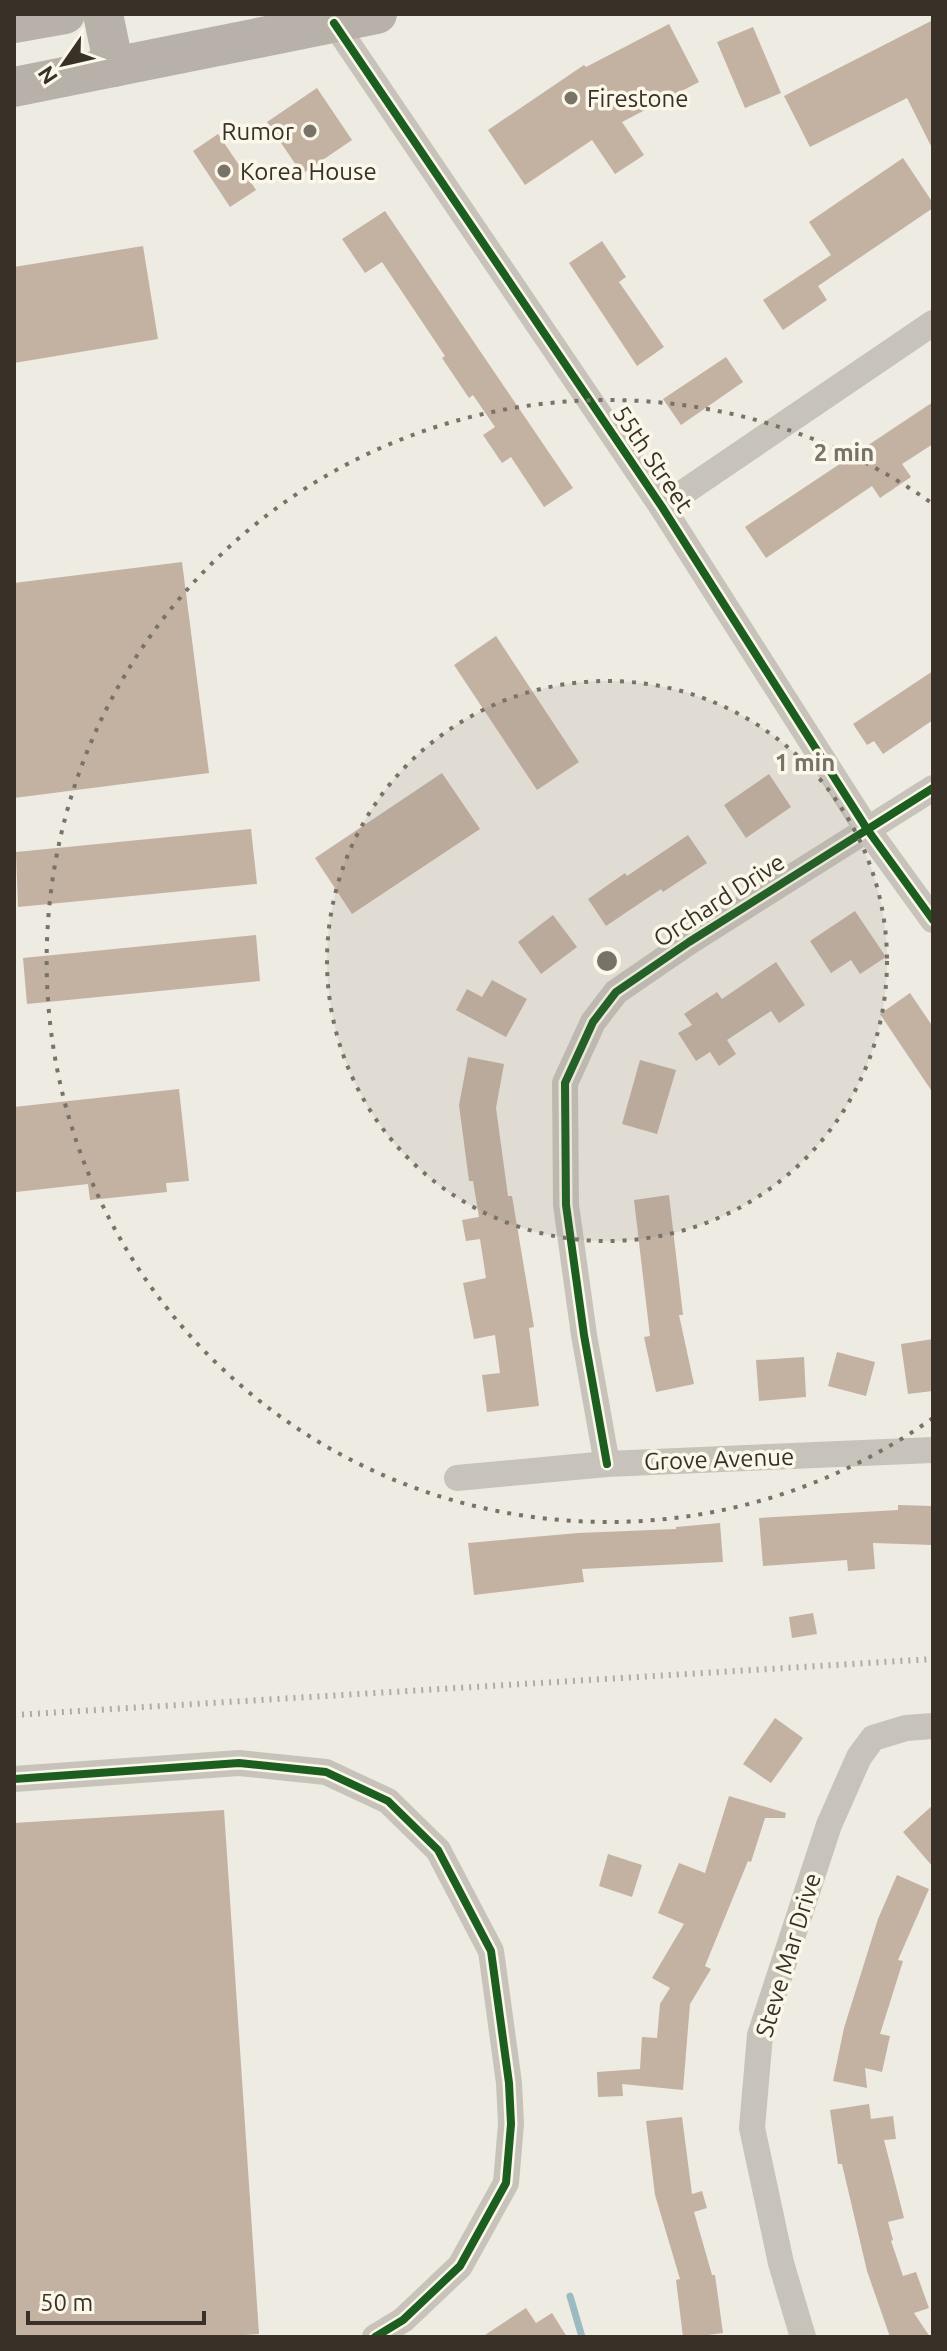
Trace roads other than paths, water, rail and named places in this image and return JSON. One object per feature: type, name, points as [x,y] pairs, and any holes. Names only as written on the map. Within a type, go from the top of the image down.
[{"type":"main road","points":[[14,23],[65,14]]},
{"type":"main road","points":[[103,14],[114,67]]},
{"type":"main road","points":[[14,87],[377,14]]},
{"type":"street","name":"55th Street","points":[[334,23],[662,507],[867,829],[933,920]]},
{"type":"street","points":[[662,507],[933,323]]},
{"type":"street","name":"Orchard Drive","points":[[607,1464],[584,1335],[566,1205],[565,1083],[593,1022],[616,992],[689,942],[933,788]]},
{"type":"street","name":"Grove Avenue","points":[[457,1478],[607,1464],[933,1450]]},
{"type":"street","name":"Steve Mar Drive","points":[[803,2337],[781,2263],[752,2128],[760,2035],[829,1825],[859,1757],[873,1738],[906,1728],[933,1726]]},
{"type":"street","points":[[14,1779],[239,1763],[326,1772],[388,1801],[438,1850],[491,1951],[509,2083],[511,2124],[506,2183],[460,2266],[403,2320],[375,2337]]},
{"type":"waterway","points":[[570,2296],[582,2337]]},
{"type":"railway","points":[[14,1715],[933,1659]]},
{"type":"place","name":"Firestone","points":[[571,98]]},
{"type":"place","name":"Rumor","points":[[310,131]]},
{"type":"place","name":"Korea House","points":[[224,171]]}]
